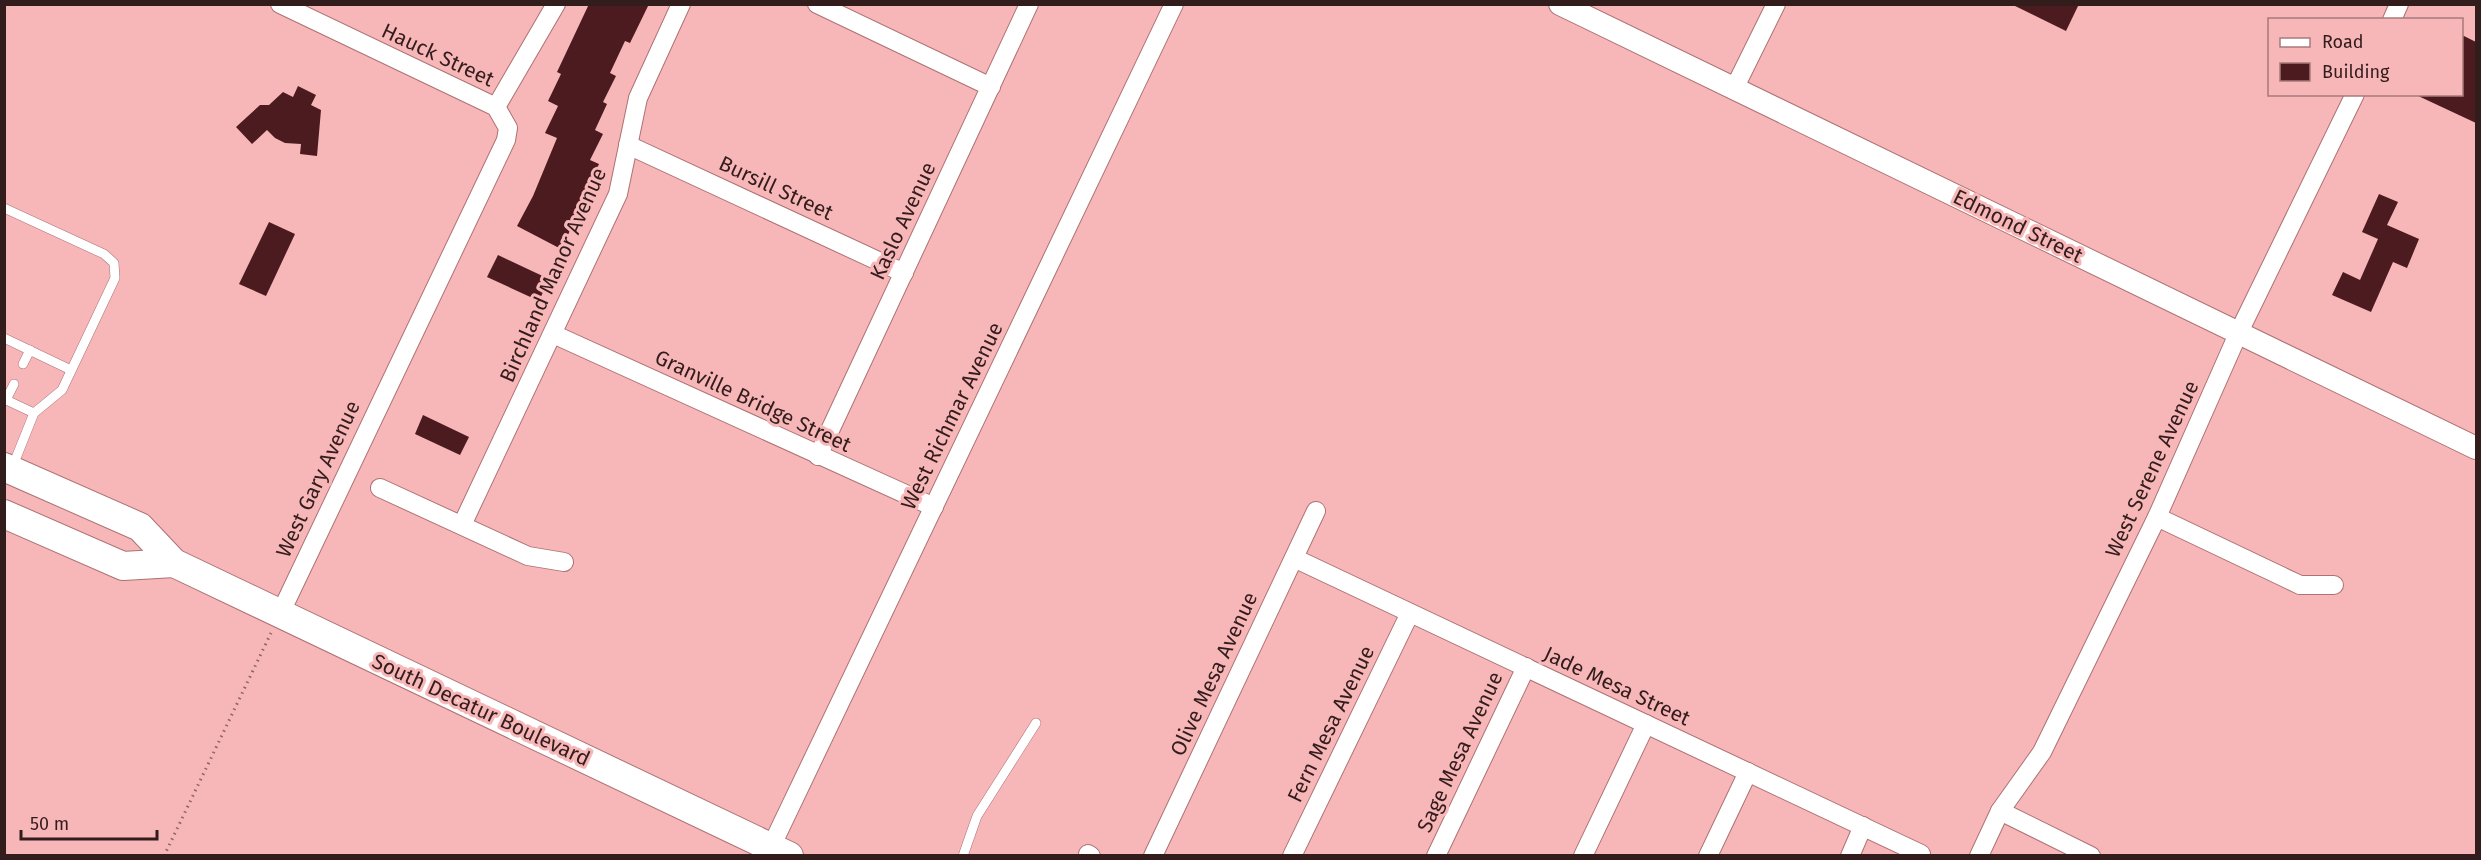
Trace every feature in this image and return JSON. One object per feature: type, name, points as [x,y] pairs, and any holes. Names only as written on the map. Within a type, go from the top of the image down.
[{"type":"main road","name":"South Decatur Boulevard","points":[[8,469],[140,527],[174,563],[780,851]]},
{"type":"main road","points":[[4,514],[123,567],[174,563]]},
{"type":"street","name":"Hauck Street","points":[[280,4],[501,114]]},
{"type":"street","name":"West Gary Avenue","points":[[280,614],[506,140],[508,128],[501,114],[555,4]]},
{"type":"street","name":"Birchland Manor Avenue","points":[[462,525],[618,194],[638,98],[681,4]]},
{"type":"street","points":[[817,4],[991,87]]},
{"type":"street","name":"Kaslo Avenue","points":[[818,456],[1029,4]]},
{"type":"street","name":"West Richmar Avenue","points":[[780,851],[934,507],[1174,4]]},
{"type":"street","name":"Edmond Street","points":[[1560,4],[2476,448]]},
{"type":"street","points":[[1734,89],[1776,4]]},
{"type":"street","points":[[2393,18],[2399,4]]},
{"type":"street","name":"West Serene Avenue","points":[[1979,855],[2000,811],[2042,752],[2157,517],[2238,334],[2354,96]]},
{"type":"street","name":"Bursill Street","points":[[628,145],[904,273]]},
{"type":"street","name":"Granville Bridge Street","points":[[553,334],[934,507]]},
{"type":"street","points":[[380,488],[528,556],[564,562]]},
{"type":"street","name":"Olive Mesa Avenue","points":[[1153,855],[1316,511]]},
{"type":"street","points":[[2157,517],[2300,585],[2334,585]]},
{"type":"street","name":"Jade Mesa Street","points":[[1294,558],[1921,854]]},
{"type":"street","name":"Fern Mesa Avenue","points":[[1292,855],[1410,613]]},
{"type":"street","name":"Sage Mesa Avenue","points":[[1436,855],[1526,667]]},
{"type":"street","points":[[1583,855],[1646,724]]},
{"type":"street","points":[[1708,855],[1748,772]]},
{"type":"street","points":[[2000,811],[2091,855]]},
{"type":"street","points":[[1850,855],[1863,826]]},
{"type":"lane","points":[[4,208],[104,254],[114,263],[115,278],[62,390],[34,413],[8,469]]},
{"type":"lane","points":[[4,338],[72,370]]},
{"type":"lane","points":[[23,364],[30,350]]},
{"type":"lane","points":[[14,384],[5,400],[34,413]]},
{"type":"lane","points":[[963,855],[977,816],[1036,723]]},
{"type":"path","points":[[164,855],[280,614]]},
{"type":"building","points":[[589,4],[649,4],[630,43],[625,41],[610,73],[616,76],[603,102],[607,104],[595,130],[603,134],[590,160],[599,164],[586,193],[588,194],[561,249],[517,226],[533,196],[557,138],[545,133],[558,106],[548,101],[561,74],[557,72]]},
{"type":"building","points":[[2011,4],[2079,4],[2066,31]]},
{"type":"building","points":[[2463,36],[2476,42],[2476,123],[2418,96],[2463,96]]},
{"type":"building","points":[[298,86],[316,95],[311,105],[321,110],[317,156],[300,154],[301,144],[285,143],[275,138],[267,130],[252,144],[236,127],[260,105],[269,105],[283,92],[293,97]]},
{"type":"building","points":[[2379,194],[2398,202],[2387,225],[2419,239],[2407,268],[2393,262],[2371,312],[2332,295],[2343,272],[2360,280],[2378,239],[2362,232]]},
{"type":"building","points":[[269,222],[295,234],[266,296],[239,284]]},
{"type":"building","points":[[498,255],[549,279],[539,301],[487,277]]},
{"type":"building","points":[[423,415],[469,437],[460,455],[415,434]]}]
